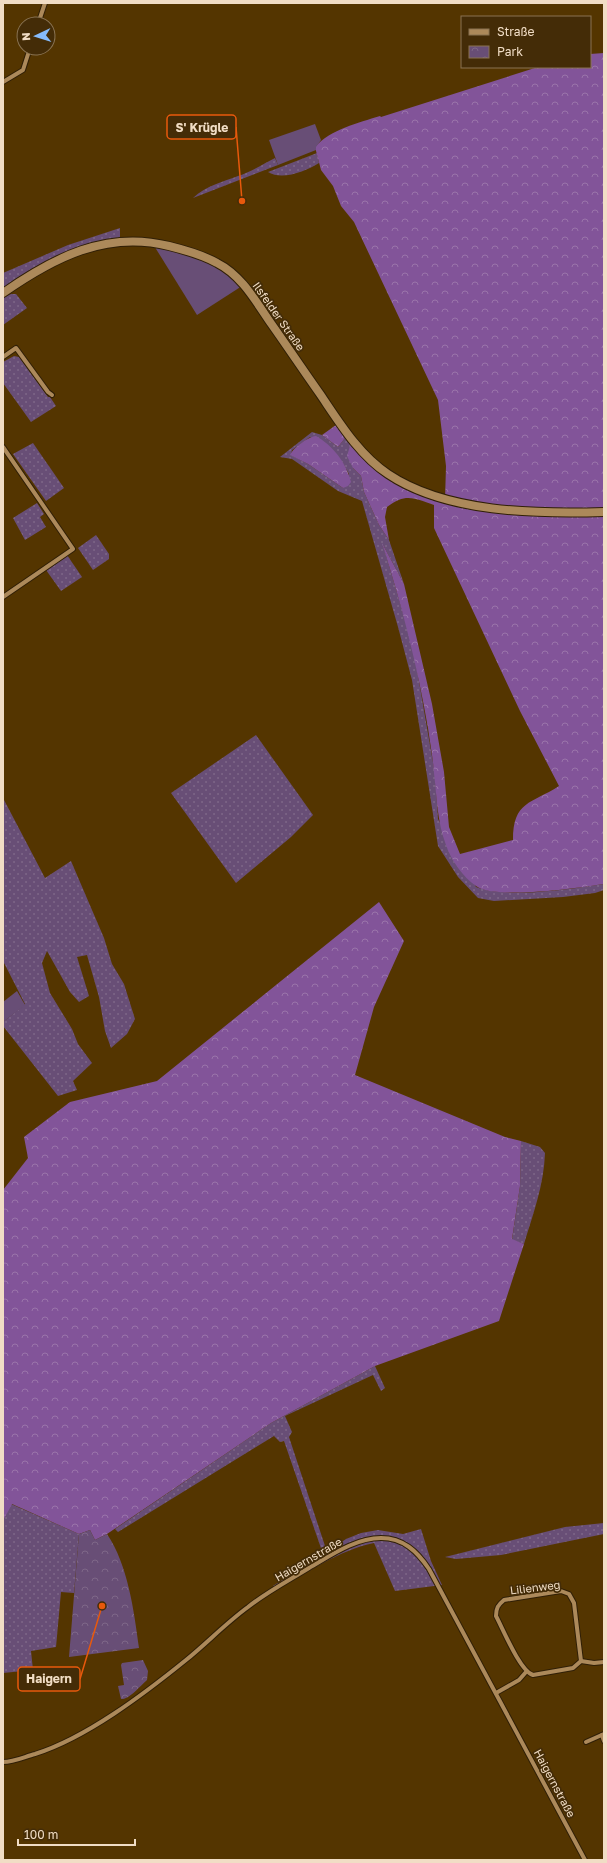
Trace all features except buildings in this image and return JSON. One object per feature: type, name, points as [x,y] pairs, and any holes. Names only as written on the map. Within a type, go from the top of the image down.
[{"type":"main road","name":"Ilsfelder Straße","points":[[5,291],[50,263],[83,249],[119,241],[155,242],[185,250],[218,263],[246,286],[350,439],[387,474],[422,492],[470,504],[547,514],[604,512]]},
{"type":"street","points":[[41,16],[45,3]]},
{"type":"street","points":[[3,82],[23,70],[27,56]]},
{"type":"street","points":[[3,357],[16,348],[48,392],[52,395]]},
{"type":"street","points":[[3,447],[73,548],[3,597]]},
{"type":"street","name":"Haigernstraße","points":[[3,1762],[11,1762],[63,1744],[92,1728],[160,1680],[267,1593],[349,1546],[380,1538],[395,1540],[407,1544],[420,1556],[429,1568],[585,1860]]},
{"type":"street","name":"Lilienweg","points":[[526,1672],[496,1616],[498,1605],[510,1599],[561,1592],[569,1594],[574,1603],[582,1661]]},
{"type":"street","points":[[496,1693],[519,1680],[526,1672],[533,1675],[573,1668],[582,1661],[594,1663],[604,1662]]},
{"type":"street","points":[[586,1742],[603,1734],[604,1741]]},
{"type":"green space","points":[[604,53],[604,884],[537,892],[500,892],[486,890],[471,882],[458,868],[446,845],[439,818],[428,728],[419,681],[396,589],[382,543],[404,584],[432,704],[444,772],[449,827],[460,854],[513,840],[516,818],[520,811],[532,801],[559,786],[520,711],[434,528],[434,505],[420,500],[405,498],[387,507],[385,517],[389,540],[379,525],[364,492],[361,476],[353,468],[347,456],[350,446],[377,467],[390,480],[408,489],[445,500],[446,466],[438,400],[354,222],[341,206],[333,186],[321,170],[315,147],[321,141],[345,127],[535,68],[591,68],[591,54]]},
{"type":"green space","points":[[315,124],[321,140],[316,147],[316,150],[278,165],[269,140]]},
{"type":"green space","points":[[317,153],[319,163],[301,172],[280,176],[268,172]]},
{"type":"green space","points":[[275,158],[278,165],[193,198],[209,187],[248,172]]},
{"type":"green space","points":[[120,228],[120,239],[83,247],[3,290],[3,273],[68,245]]},
{"type":"green space","points":[[153,244],[185,251],[217,265],[242,286],[197,315]]},
{"type":"green space","points":[[247,285],[352,438],[408,489],[389,480],[377,467],[353,468],[361,476],[364,492],[379,525],[389,540],[404,584],[383,545],[413,647],[435,774],[438,819],[476,887],[489,891],[521,893],[604,884],[604,890],[595,893],[563,897],[494,901],[478,898],[458,877],[438,846],[412,680],[362,501],[338,491],[292,459],[280,457],[312,432],[322,435],[338,447],[345,438]],"holes":[[[310,437],[333,452],[345,467],[349,474],[343,488],[308,464],[291,455],[292,450]]]},
{"type":"green space","points":[[11,294],[16,294],[27,308],[3,325],[3,298]]},
{"type":"green space","points":[[14,356],[19,357],[56,406],[31,422],[3,383],[3,362]]},
{"type":"green space","points":[[336,425],[345,438],[338,447],[322,435]]},
{"type":"green space","points":[[316,436],[328,445],[342,461],[351,482],[348,486],[343,488],[308,464],[290,455],[302,443],[309,438]]},
{"type":"green space","points":[[33,443],[64,488],[46,501],[13,454]]},
{"type":"green space","points":[[37,503],[44,514],[40,517],[46,527],[25,540],[13,518]]},
{"type":"green space","points":[[96,535],[109,554],[109,559],[93,570],[78,548]]},
{"type":"green space","points":[[67,555],[82,577],[61,591],[46,570]]},
{"type":"green space","points":[[256,735],[313,815],[291,837],[236,883],[171,793]]},
{"type":"green space","points":[[3,798],[45,878],[71,861],[104,938],[112,964],[124,984],[135,1019],[127,1034],[111,1048],[105,1031],[99,997],[87,955],[77,957],[89,996],[79,1002],[70,992],[47,951],[42,963],[50,993],[72,1029],[78,1044],[92,1063],[73,1081],[77,1090],[58,1096],[3,1026],[3,1022],[25,1004],[3,961]]},
{"type":"green space","points":[[379,902],[404,941],[374,1007],[355,1075],[505,1137],[521,1141],[520,1186],[512,1239],[524,1244],[499,1321],[375,1366],[271,1423],[107,1534],[95,1540],[90,1530],[79,1534],[12,1504],[3,1521],[3,1190],[28,1158],[24,1137],[70,1102],[157,1081]]},
{"type":"green space","points":[[17,991],[25,1005],[3,1022],[3,1002]]},
{"type":"green space","points":[[521,1141],[540,1147],[545,1153],[543,1176],[524,1244],[512,1240],[520,1186]]},
{"type":"green space","points":[[375,1366],[385,1388],[381,1391],[373,1375],[285,1416],[292,1432],[289,1437],[327,1552],[346,1539],[361,1533],[378,1530],[403,1534],[421,1529],[431,1561],[442,1585],[395,1591],[374,1543],[361,1546],[336,1556],[276,1590],[273,1586],[323,1554],[284,1441],[280,1442],[274,1436],[118,1532],[115,1529],[271,1423]]},
{"type":"green space","points":[[11,1504],[79,1534],[74,1593],[61,1592],[56,1647],[31,1651],[33,1670],[3,1673],[3,1521]]},
{"type":"green space","points":[[604,1523],[604,1534],[501,1555],[456,1559],[445,1557],[565,1527]]},
{"type":"green space","points":[[90,1530],[95,1540],[107,1534],[120,1560],[129,1589],[139,1648],[69,1657],[79,1534]]},
{"type":"green space","points":[[143,1660],[148,1671],[147,1680],[131,1695],[121,1699],[118,1686],[124,1685],[122,1663]]},
{"type":"place","name":"S' Krügle","points":[[242,201]]},
{"type":"place","name":"Haigern","points":[[102,1606]]}]
